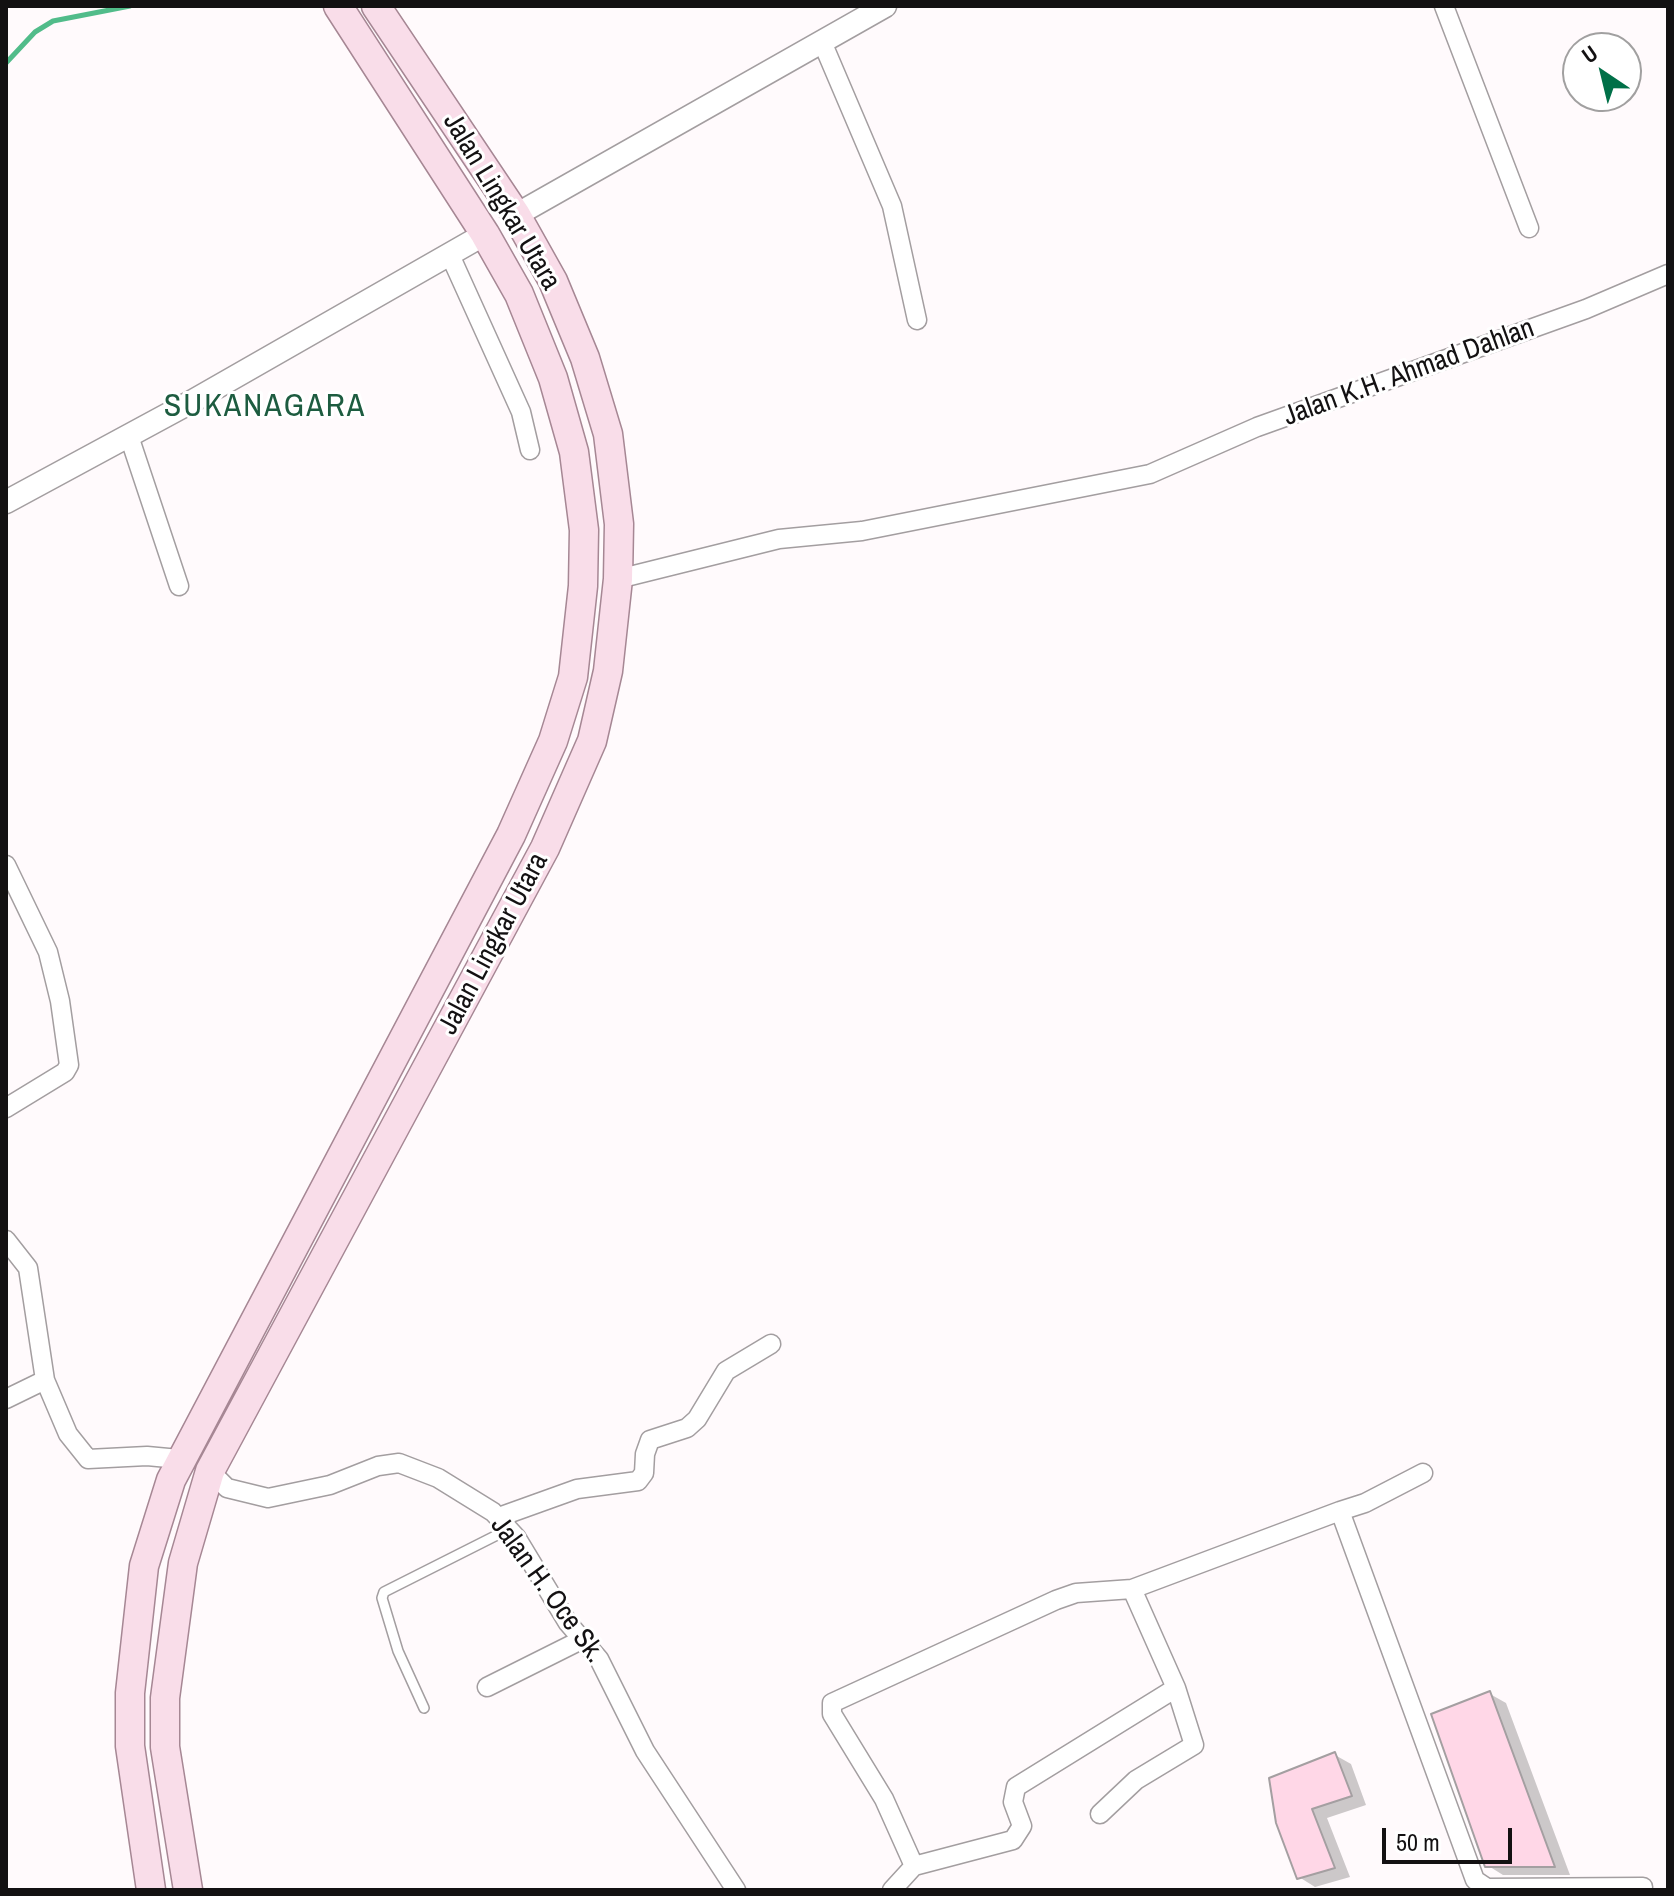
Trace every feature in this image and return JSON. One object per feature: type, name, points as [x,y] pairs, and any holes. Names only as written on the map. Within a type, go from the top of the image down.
[{"type":"main road","name":"Jalan Lingkar Utara","points":[[150,1887],[130,1746],[130,1693],[144,1566],[179,1459],[275,1285],[511,835],[553,741],[573,677],[583,586],[584,530],[570,434],[553,378],[519,294],[485,234],[338,6]]},
{"type":"main road","name":"Jalan Lingkar Utara","points":[[188,1887],[165,1747],[165,1698],[183,1563],[210,1471],[305,1300],[545,848],[592,741],[608,671],[618,579],[619,524],[604,422],[585,358],[553,281],[516,215],[376,6]]},
{"type":"main road","points":[[371,55],[397,39]]},
{"type":"main road","points":[[570,434],[604,422]]},
{"type":"main road","points":[[511,835],[545,848]]},
{"type":"main road","points":[[275,1285],[305,1300]]},
{"type":"main road","points":[[130,1693],[165,1698]]},
{"type":"street","points":[[516,215],[823,44],[885,6]]},
{"type":"street","points":[[1444,6],[1529,228]]},
{"type":"street","points":[[823,44],[892,206],[917,320]]},
{"type":"street","points":[[6,502],[129,436],[485,234]]},
{"type":"street","points":[[450,255],[521,412],[530,450]]},
{"type":"street","name":"Jalan K.H. Ahmad Dahlan","points":[[618,579],[779,539],[862,531],[1150,474],[1257,427],[1586,309],[1668,274]]},
{"type":"street","points":[[129,436],[179,586]]},
{"type":"street","points":[[6,865],[48,952],[60,1001],[69,1065],[65,1072],[6,1108]]},
{"type":"street","points":[[6,1240],[28,1268],[45,1380],[68,1434],[88,1459],[147,1456],[179,1459]]},
{"type":"street","points":[[504,1523],[577,1489],[638,1481],[644,1473],[645,1454],[650,1440],[687,1428],[697,1419],[726,1371],[771,1344]]},
{"type":"street","points":[[6,1399],[45,1380]]},
{"type":"street","name":"Jalan H. Oce Sk.","points":[[210,1471],[227,1488],[268,1498],[330,1485],[378,1466],[399,1463],[438,1478],[504,1523],[581,1640],[599,1659],[645,1751],[736,1890]]},
{"type":"street","points":[[914,1866],[884,1799],[832,1714],[832,1703],[1056,1600],[1076,1593],[1132,1589],[1365,1503],[1423,1473]]},
{"type":"street","points":[[1340,1511],[1475,1880],[1487,1888],[1643,1887]]},
{"type":"street","points":[[1100,1814],[1136,1780],[1194,1745],[1176,1688],[1132,1589]]},
{"type":"street","points":[[487,1687],[581,1640]]},
{"type":"street","points":[[892,1890],[914,1866],[1013,1840],[1022,1826],[1013,1802],[1016,1787],[1176,1688]]},
{"type":"lane","points":[[424,1708],[398,1651],[382,1598],[384,1592],[504,1523]]},
{"type":"building","points":[[1490,1691],[1555,1867],[1485,1867],[1431,1714]]},
{"type":"building","points":[[1335,1752],[1352,1796],[1312,1809],[1335,1868],[1297,1879],[1276,1823],[1269,1778]]},
{"type":"waterway","points":[[6,63],[35,32],[53,21],[130,6]]},
{"type":"district","name":"SUKANAGARA","points":[[265,407]]}]
